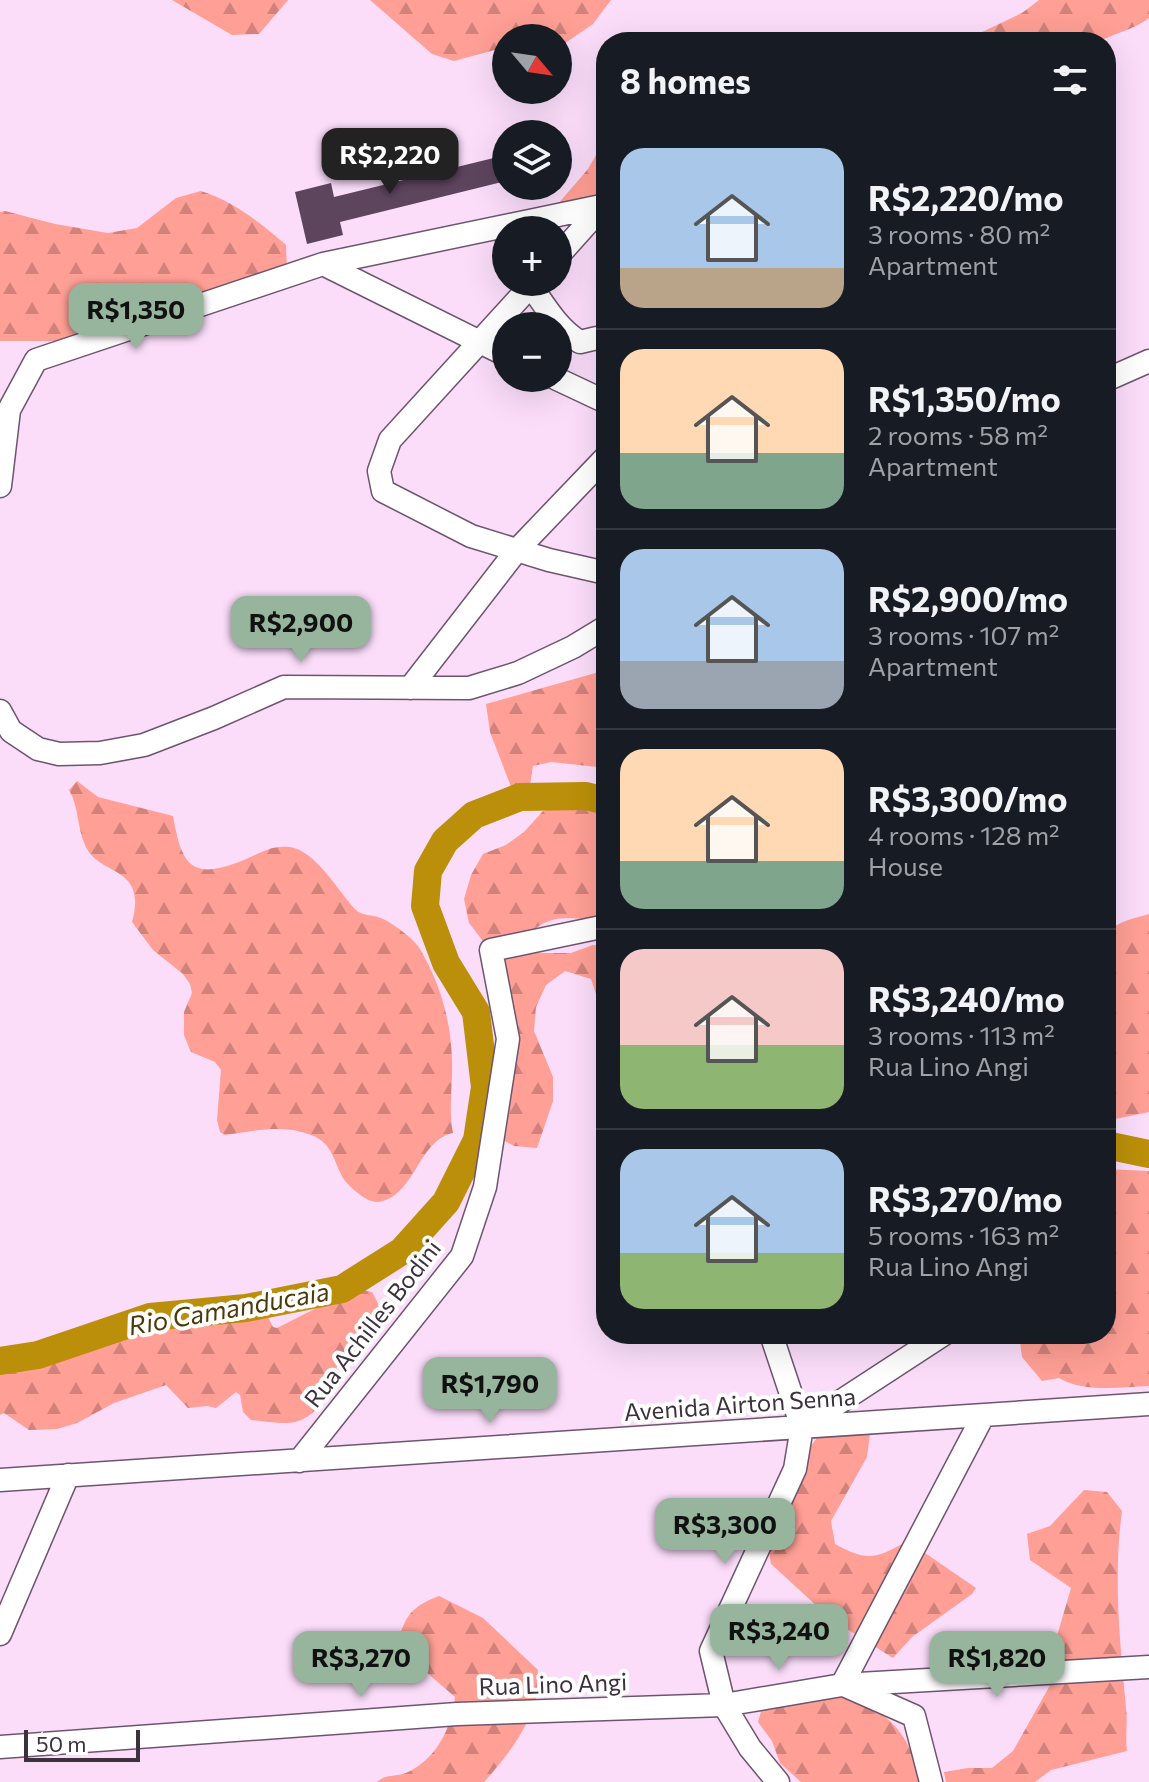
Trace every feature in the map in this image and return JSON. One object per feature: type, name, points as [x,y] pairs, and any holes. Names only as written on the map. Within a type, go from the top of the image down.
[{"type":"street","points":[[0,486],[9,410],[36,360],[323,264],[596,208]]},
{"type":"street","points":[[572,241],[596,216]]},
{"type":"street","points":[[323,264],[492,348]]},
{"type":"street","points":[[521,296],[390,440],[379,471],[383,491],[471,536],[596,570]]},
{"type":"street","points":[[539,296],[555,321],[571,336],[580,342],[596,338]]},
{"type":"street","points":[[1116,376],[1149,361]]},
{"type":"street","points":[[572,386],[596,397]]},
{"type":"street","points":[[410,688],[517,550],[596,467]]},
{"type":"street","points":[[0,711],[11,731],[38,749],[59,754],[100,753],[144,745],[284,687],[469,688],[506,676],[573,647],[596,633]]},
{"type":"street","name":"Rua Achilles Bodini","points":[[299,1461],[462,1256],[485,1187],[508,1039],[491,950],[596,928]]},
{"type":"street","points":[[774,1344],[802,1427],[795,1469],[711,1651],[724,1705],[750,1748],[778,1782]]},
{"type":"street","points":[[802,1427],[929,1344]]},
{"type":"street","name":"Avenida Airton Senna","points":[[0,1480],[1149,1404]]},
{"type":"street","points":[[931,1782],[914,1716],[842,1685],[983,1416]]},
{"type":"street","points":[[0,1634],[68,1475]]},
{"type":"street","name":"Rua Lino Angi","points":[[0,1747],[457,1714],[724,1705],[842,1685],[1149,1667]]},
{"type":"green space","points":[[172,0],[288,0],[259,34],[232,35]]},
{"type":"green space","points":[[370,0],[611,0],[593,24],[572,38],[572,24],[492,24],[492,51],[454,61],[432,54]]},
{"type":"green space","points":[[1039,0],[1149,0],[1149,18],[1116,35],[1116,32],[982,32],[1022,13]]},
{"type":"green space","points":[[596,155],[596,232],[572,228],[572,216],[563,216],[557,205],[561,200],[572,200],[572,188]]},
{"type":"green space","points":[[201,191],[236,207],[286,245],[287,271],[57,341],[0,341],[0,212],[108,233],[137,228],[176,198]]},
{"type":"green space","points":[[596,673],[596,767],[551,762],[533,766],[530,785],[518,794],[513,792],[490,732],[486,704]]},
{"type":"green space","points":[[77,781],[98,797],[173,816],[186,858],[201,869],[226,866],[277,847],[300,850],[318,864],[358,912],[388,921],[417,945],[433,975],[447,1017],[452,1060],[453,1133],[432,1146],[409,1180],[390,1198],[374,1202],[358,1193],[343,1178],[324,1143],[311,1135],[279,1129],[225,1135],[220,1132],[217,1120],[221,1070],[215,1062],[191,1052],[184,1035],[184,1012],[192,993],[190,984],[183,974],[153,950],[132,922],[135,903],[128,881],[91,855],[85,845],[69,790]]},
{"type":"green space","points":[[568,804],[596,811],[596,923],[579,919],[551,920],[535,929],[522,953],[571,953],[596,945],[596,994],[591,979],[565,971],[546,985],[536,1007],[534,1031],[553,1077],[553,1101],[537,1148],[514,1146],[492,1134],[484,1111],[491,1087],[496,1041],[494,965],[483,941],[469,923],[464,899],[471,875],[483,854],[506,845],[524,832],[543,811]]},
{"type":"green space","points":[[1149,914],[1149,1112],[1116,1119],[1116,926]]},
{"type":"green space","points":[[1116,1169],[1149,1171],[1149,1386],[1102,1388],[1080,1386],[1059,1378],[1042,1381],[1022,1357],[1020,1344],[1116,1344]]},
{"type":"green space","points":[[363,1290],[372,1292],[379,1306],[381,1327],[370,1342],[338,1363],[329,1389],[318,1406],[304,1419],[279,1423],[251,1420],[243,1412],[240,1395],[236,1392],[216,1408],[188,1408],[166,1385],[114,1403],[77,1423],[57,1429],[29,1430],[4,1413],[0,1415],[0,1359],[34,1352],[95,1322],[226,1309],[268,1317],[273,1327],[277,1328],[342,1295]]},
{"type":"green space","points":[[846,1420],[870,1434],[867,1457],[831,1521],[835,1544],[869,1556],[902,1544],[925,1553],[976,1588],[912,1637],[893,1658],[831,1619],[771,1564],[767,1540],[807,1451],[822,1431]]},
{"type":"green space","points":[[1084,1490],[1107,1492],[1122,1511],[1118,1585],[1127,1751],[1051,1770],[1035,1782],[946,1782],[944,1772],[992,1768],[1013,1751],[1049,1687],[1058,1665],[1057,1636],[1071,1588],[1030,1560],[1027,1534],[1050,1526]]},
{"type":"green space","points":[[439,1596],[483,1618],[538,1670],[534,1707],[516,1742],[484,1782],[377,1782],[417,1767],[434,1751],[450,1720],[455,1697],[418,1665],[396,1653],[408,1617],[420,1605]]},
{"type":"green space","points":[[839,1691],[870,1706],[893,1724],[910,1749],[920,1782],[801,1782],[780,1763],[772,1741],[758,1722],[765,1698]]},
{"type":"building","points":[[492,158],[492,184],[340,222],[343,235],[307,244],[295,192],[331,183],[334,197]]},
{"type":"waterway","name":"Rio Camanducaia","points":[[0,1361],[38,1355],[150,1317],[246,1308],[342,1289],[402,1251],[446,1202],[477,1140],[485,1087],[476,1012],[446,963],[425,906],[428,871],[445,841],[474,815],[520,797],[596,798]]},
{"type":"waterway","name":"Rio Camanducaia","points":[[1116,1147],[1149,1154]]}]
